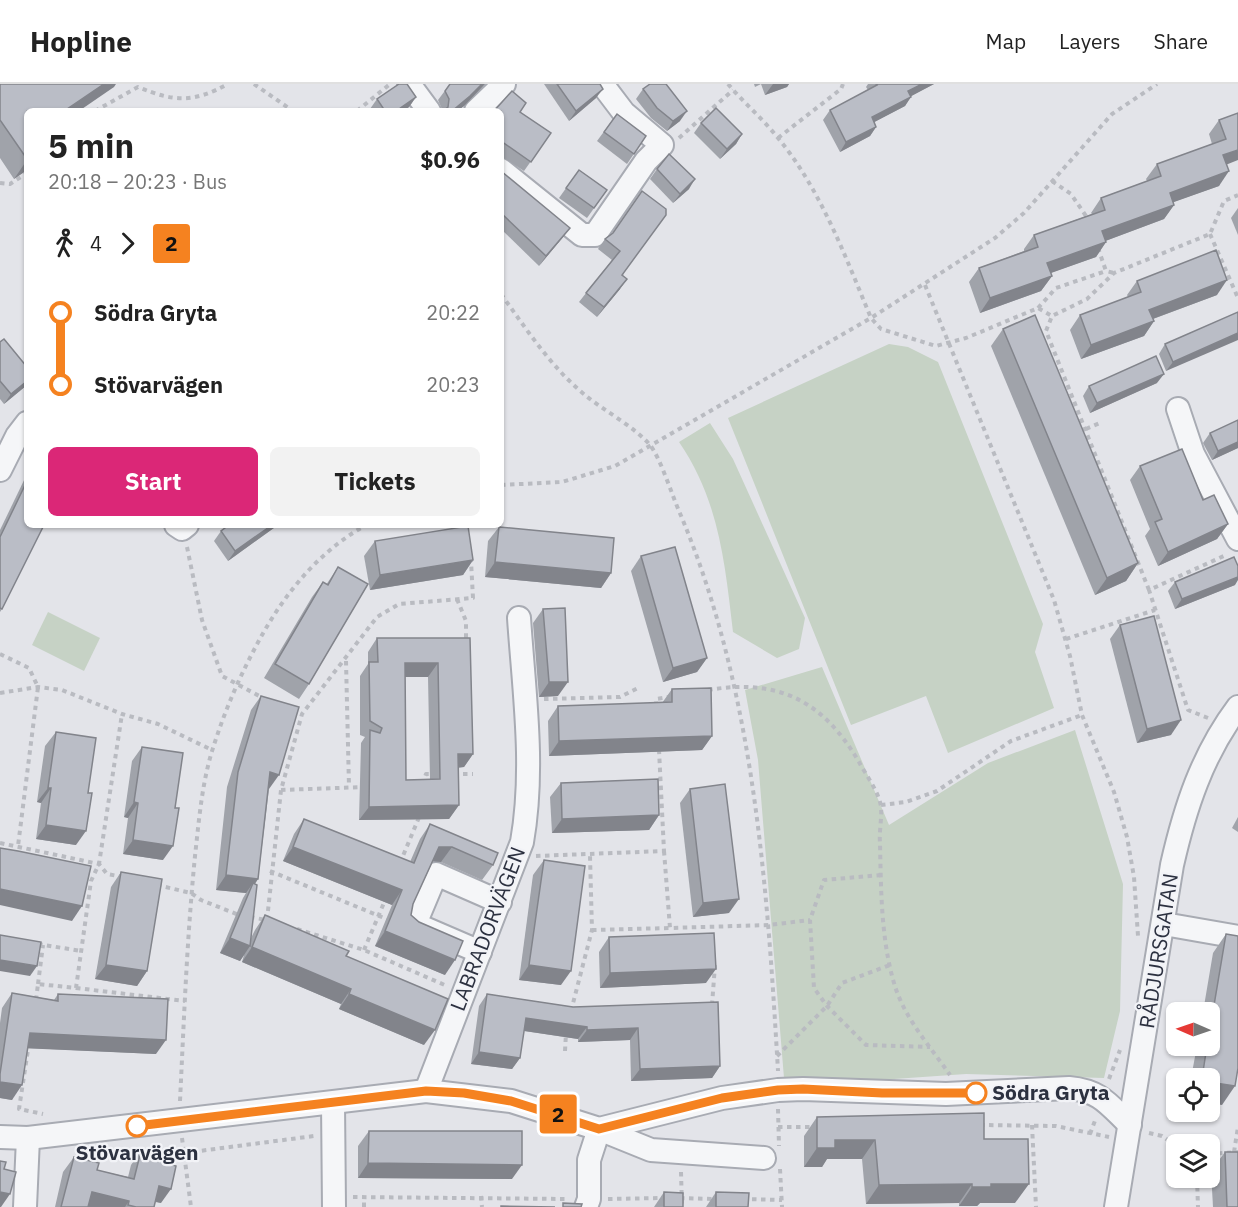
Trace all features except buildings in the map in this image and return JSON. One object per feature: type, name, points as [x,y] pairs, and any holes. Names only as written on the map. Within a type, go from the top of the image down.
[{"type":"street","points":[[409,84],[427,108]]},
{"type":"street","points":[[479,108],[504,84]]},
{"type":"street","points":[[504,172],[582,235],[595,235],[646,161],[662,145],[624,113],[602,84]]},
{"type":"street","points":[[1178,409],[1193,454],[1233,547]]},
{"type":"street","points":[[0,470],[18,432]]},
{"type":"street","name":"LABRADORVÄGEN","points":[[426,1091],[517,856],[527,810],[528,757],[519,618]]},
{"type":"street","name":"RÅDJURSGATAN","points":[[1116,1207],[1183,818],[1201,768],[1231,716]]},
{"type":"street","points":[[480,952],[415,924],[436,874],[500,902]]},
{"type":"street","points":[[1164,924],[1238,937]]},
{"type":"street","points":[[599,1129],[722,1098],[803,1089],[963,1093],[1088,1089],[1130,1125]]},
{"type":"street","points":[[0,1137],[28,1138],[426,1091],[464,1093],[511,1101],[599,1129],[651,1150],[764,1158]]},
{"type":"street","points":[[333,1103],[334,1202]]},
{"type":"street","points":[[587,1203],[589,1160],[599,1129]]},
{"type":"street","points":[[25,1207],[28,1138]]},
{"type":"path","points":[[100,108],[138,87],[171,99],[194,97],[228,84]]},
{"type":"path","points":[[254,84],[289,108]]},
{"type":"path","points":[[361,108],[390,84]]},
{"type":"path","points":[[728,84],[778,138],[802,171],[835,231],[871,318],[881,329],[936,346],[990,329],[1038,308],[1056,288],[1106,270],[1114,273]]},
{"type":"path","points":[[778,138],[842,89],[843,84]]},
{"type":"path","points":[[504,485],[547,483],[580,478],[615,466],[925,285],[995,238],[1024,213],[1112,114],[1157,84]]},
{"type":"path","points":[[662,145],[685,135],[733,90]]},
{"type":"path","points":[[0,183],[10,184],[24,175]]},
{"type":"path","points":[[1052,181],[1071,194],[1084,210],[1088,220]]},
{"type":"path","points":[[1231,716],[1188,710],[1149,591],[1046,331],[1052,316],[1087,299],[1114,273],[1210,234],[1224,201],[1238,195]]},
{"type":"path","points":[[1210,234],[1238,298]]},
{"type":"path","points":[[1095,240],[1106,270]]},
{"type":"path","points":[[925,285],[1054,600],[1066,639],[1082,715],[1114,792],[1127,837],[1134,877],[1138,945]]},
{"type":"path","points":[[504,298],[555,367],[584,395],[650,445],[689,535],[720,628],[734,686],[750,774],[769,925],[777,1056],[778,1127],[826,1126]]},
{"type":"path","points":[[1038,308],[1052,316]]},
{"type":"path","points":[[1086,429],[1102,422]]},
{"type":"path","points":[[182,528],[202,620],[222,676],[272,701]]},
{"type":"path","points":[[191,1207],[180,1121],[185,1001],[191,892],[200,816],[212,750],[236,685],[271,618],[295,584],[343,540],[361,528]]},
{"type":"path","points":[[1149,591],[1233,547]]},
{"type":"path","points":[[267,920],[270,871],[281,790],[302,714],[377,617],[399,604],[473,598],[470,556]]},
{"type":"path","points":[[457,599],[466,621],[465,648]]},
{"type":"path","points":[[1066,639],[1155,610]]},
{"type":"path","points":[[0,654],[29,668],[38,687],[18,846]]},
{"type":"path","points":[[346,660],[349,787]]},
{"type":"path","points":[[701,692],[734,686],[764,687],[783,692],[822,714],[848,743],[881,805],[881,875],[885,937],[899,997],[912,1022],[963,1093]]},
{"type":"path","points":[[0,693],[38,687],[62,690],[122,714],[158,724],[212,750]]},
{"type":"path","points":[[525,700],[620,697],[640,687]]},
{"type":"path","points":[[657,711],[656,699],[678,696]]},
{"type":"path","points":[[292,710],[302,714]]},
{"type":"path","points":[[76,988],[91,881],[99,864],[122,714]]},
{"type":"path","points":[[881,805],[906,802],[937,791],[1011,741],[1082,715]]},
{"type":"path","points":[[658,746],[670,928]]},
{"type":"path","points":[[423,796],[422,785],[426,774],[437,774]]},
{"type":"path","points":[[449,774],[473,774]]},
{"type":"path","points":[[412,785],[422,785]]},
{"type":"path","points":[[281,790],[370,786]]},
{"type":"path","points":[[397,872],[423,807]]},
{"type":"path","points":[[0,845],[18,846],[99,864],[107,874],[128,878]]},
{"type":"path","points":[[517,856],[590,856],[664,851]]},
{"type":"path","points":[[568,1021],[592,930],[590,856]]},
{"type":"path","points":[[270,871],[405,926],[415,924]]},
{"type":"path","points":[[881,875],[824,880],[810,920],[814,988],[827,1006],[866,1045],[931,1047]]},
{"type":"path","points":[[149,883],[191,892],[201,900],[236,915],[277,923]]},
{"type":"path","points":[[364,950],[388,893]]},
{"type":"path","points":[[592,930],[769,925],[810,920]]},
{"type":"path","points":[[713,925],[714,937]]},
{"type":"path","points":[[288,927],[364,950],[464,993]]},
{"type":"path","points":[[32,943],[81,951]]},
{"type":"path","points":[[34,1009],[43,945]]},
{"type":"path","points":[[711,1014],[716,983],[715,960]]},
{"type":"path","points":[[777,1056],[827,1006],[842,983],[890,965]]},
{"type":"path","points":[[38,984],[185,1001]]},
{"type":"path","points":[[31,1031],[19,1109],[50,1116]]},
{"type":"path","points":[[565,1051],[566,1031]]},
{"type":"path","points":[[979,1125],[1067,1127],[1090,1134],[1122,1040]]},
{"type":"path","points":[[1032,1125],[1036,1207]]},
{"type":"path","points":[[1220,1153],[1236,1152],[1238,1127]]},
{"type":"path","points":[[184,1153],[333,1134]]},
{"type":"path","points":[[681,1153],[682,1207]]},
{"type":"path","points":[[1197,1188],[1198,1207]]},
{"type":"path","points":[[482,1196],[482,1207]]},
{"type":"path","points":[[334,1202],[364,1197],[482,1196],[587,1203],[682,1198],[726,1199]]},
{"type":"path","points":[[364,1197],[364,1207]]},
{"type":"path","points":[[738,1199],[782,1200],[782,1207]]},
{"type":"green space","points":[[889,344],[908,347],[938,362],[1043,624],[1035,652],[1054,708],[948,753],[926,696],[851,725],[728,418]]},
{"type":"green space","points":[[710,423],[733,459],[805,618],[799,649],[777,658],[733,632],[723,557],[712,509],[703,486],[679,442]]},
{"type":"green space","points":[[48,612],[100,638],[84,671],[32,645]]},
{"type":"green space","points":[[822,667],[889,825],[988,763],[1075,730],[1123,884],[1120,1011],[1104,1078],[966,1074],[865,1081],[784,1078],[758,760],[745,690]]},
{"type":"bus line","name":"2","points":[[137,1126],[426,1091],[464,1093],[511,1101],[562,1115],[599,1129],[722,1098],[778,1090],[976,1093]]},
{"type":"place","name":"Södra Gryta","points":[[976,1093]]},
{"type":"place","name":"Stövarvägen","points":[[137,1126]]}]
